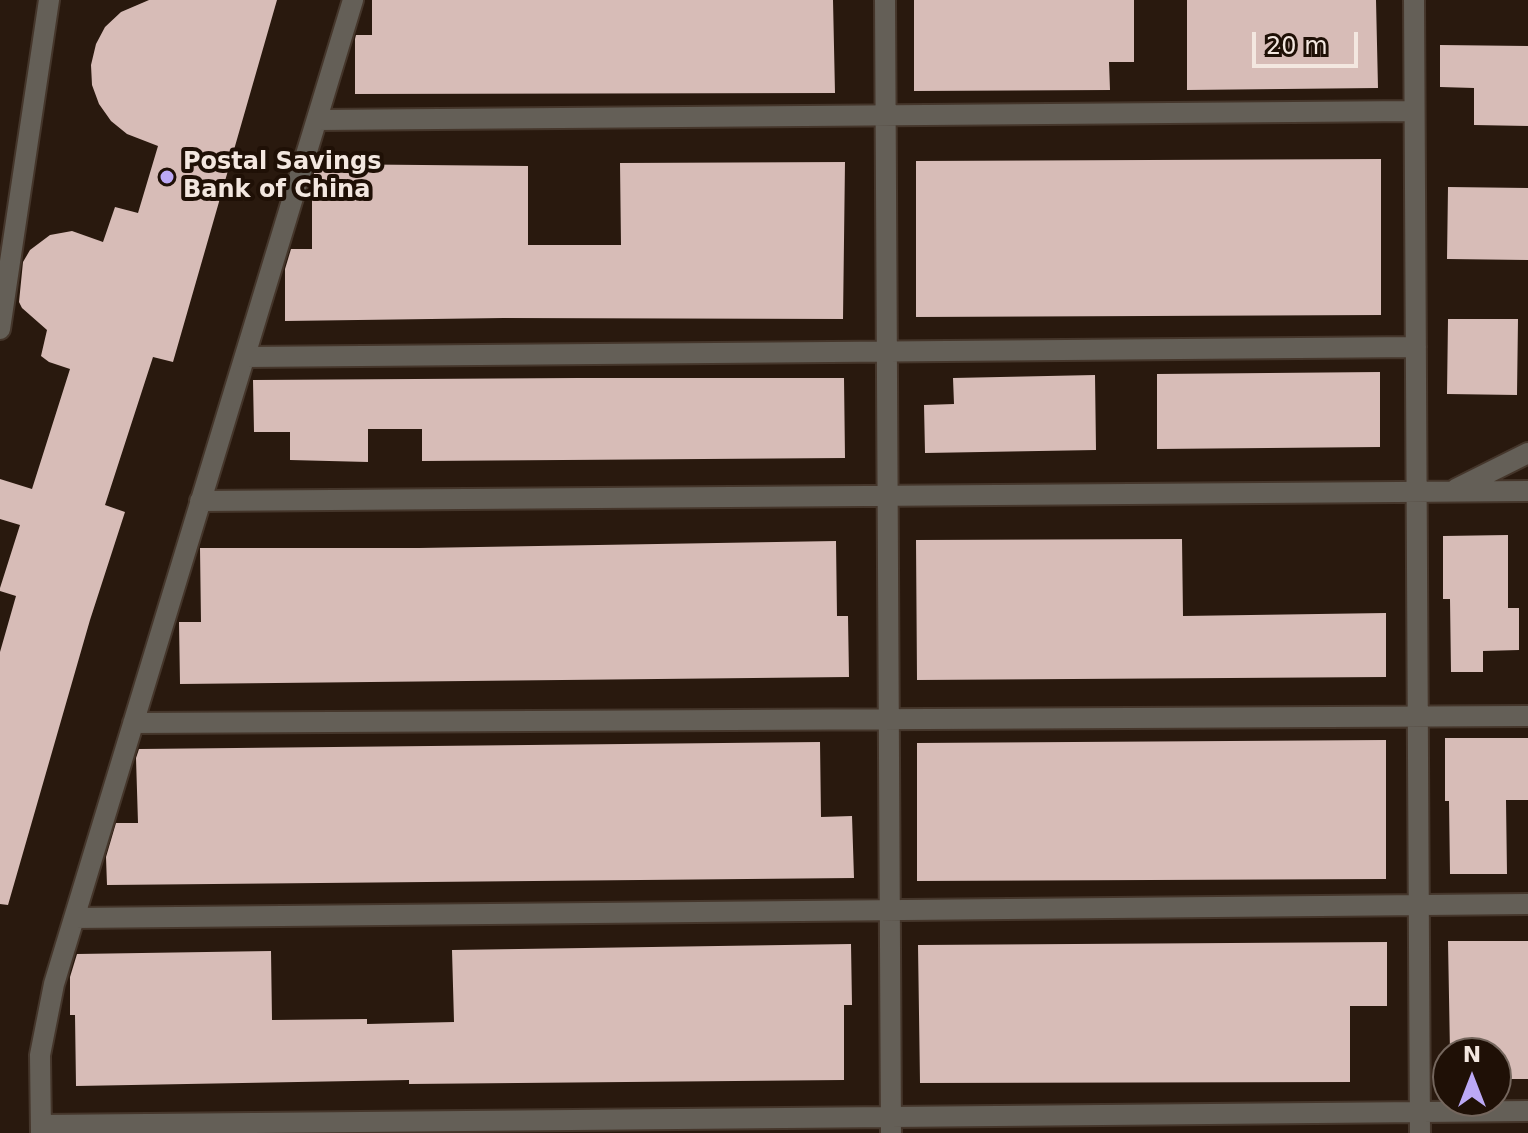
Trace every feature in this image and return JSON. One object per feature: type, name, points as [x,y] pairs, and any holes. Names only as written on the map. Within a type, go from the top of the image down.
[{"type":"lane","points":[[0,329],[49,0]]},
{"type":"lane","points":[[353,0],[54,984],[41,1043],[41,1129],[891,1125],[1528,1111]]},
{"type":"lane","points":[[885,0],[891,1125]]},
{"type":"lane","points":[[1414,0],[1420,1133]]},
{"type":"lane","points":[[317,120],[1414,111]]},
{"type":"lane","points":[[245,357],[1416,347]]},
{"type":"lane","points":[[1453,491],[1528,453]]},
{"type":"lane","points":[[200,501],[1528,491]]},
{"type":"lane","points":[[133,723],[1528,716]]},
{"type":"lane","points":[[74,918],[1528,904]]},
{"type":"building","points":[[149,0],[277,0],[173,362],[153,357],[105,505],[125,512],[90,620],[8,905],[0,904],[0,652],[16,596],[0,591],[0,588],[20,525],[0,519],[0,479],[32,489],[70,369],[41,356],[47,330],[19,302],[23,262],[30,250],[50,235],[72,231],[103,242],[115,207],[138,213],[158,146],[127,134],[111,121],[99,104],[92,85],[91,65],[96,44],[105,27],[121,12]]},
{"type":"building","points":[[372,0],[833,0],[835,93],[355,94],[355,39],[356,35],[372,35]]},
{"type":"building","points":[[914,0],[1134,0],[1134,62],[1109,62],[1110,90],[914,91]]},
{"type":"building","points":[[1187,0],[1376,0],[1378,88],[1187,90]]},
{"type":"building","points":[[1440,45],[1528,46],[1528,126],[1474,125],[1474,88],[1440,87]]},
{"type":"building","points":[[1381,159],[1381,315],[916,317],[916,161]]},
{"type":"building","points":[[845,162],[843,319],[285,321],[285,269],[291,249],[312,249],[312,179],[317,164],[528,166],[528,245],[621,245],[620,163]]},
{"type":"building","points":[[1448,187],[1528,188],[1528,260],[1447,259]]},
{"type":"building","points":[[1448,319],[1518,319],[1517,395],[1447,394]]},
{"type":"building","points":[[1380,372],[1380,447],[1157,449],[1157,374]]},
{"type":"building","points":[[1095,375],[1096,450],[925,453],[924,405],[954,404],[953,378]]},
{"type":"building","points":[[844,378],[845,458],[422,461],[422,429],[368,429],[368,462],[290,460],[290,432],[254,432],[253,380]]},
{"type":"building","points":[[1508,535],[1508,608],[1519,608],[1519,650],[1483,651],[1483,672],[1451,672],[1450,599],[1443,599],[1443,536]]},
{"type":"building","points":[[1182,539],[1183,616],[1386,613],[1386,677],[917,680],[916,540]]},
{"type":"building","points":[[836,541],[837,616],[848,616],[849,677],[180,684],[179,622],[201,622],[200,548],[419,548]]},
{"type":"building","points":[[1445,738],[1528,738],[1528,800],[1506,800],[1507,874],[1450,874]]},
{"type":"building","points":[[1386,740],[1386,879],[917,881],[917,743]]},
{"type":"building","points":[[820,742],[821,817],[852,816],[854,878],[107,885],[106,857],[116,823],[138,823],[136,758],[139,749]]},
{"type":"building","points":[[1448,941],[1528,941],[1528,1079],[1512,1079],[1512,1037],[1450,1037]]},
{"type":"building","points":[[1387,942],[1387,1006],[1350,1006],[1350,1082],[920,1083],[918,945]]},
{"type":"building","points":[[851,944],[852,1005],[844,1005],[844,1080],[409,1084],[409,1080],[76,1086],[75,1015],[70,1015],[70,977],[77,954],[271,951],[272,1020],[367,1019],[367,1024],[454,1022],[452,950]]},
{"type":"place","name":"Postal Savings Bank of China","points":[[167,177]]}]
